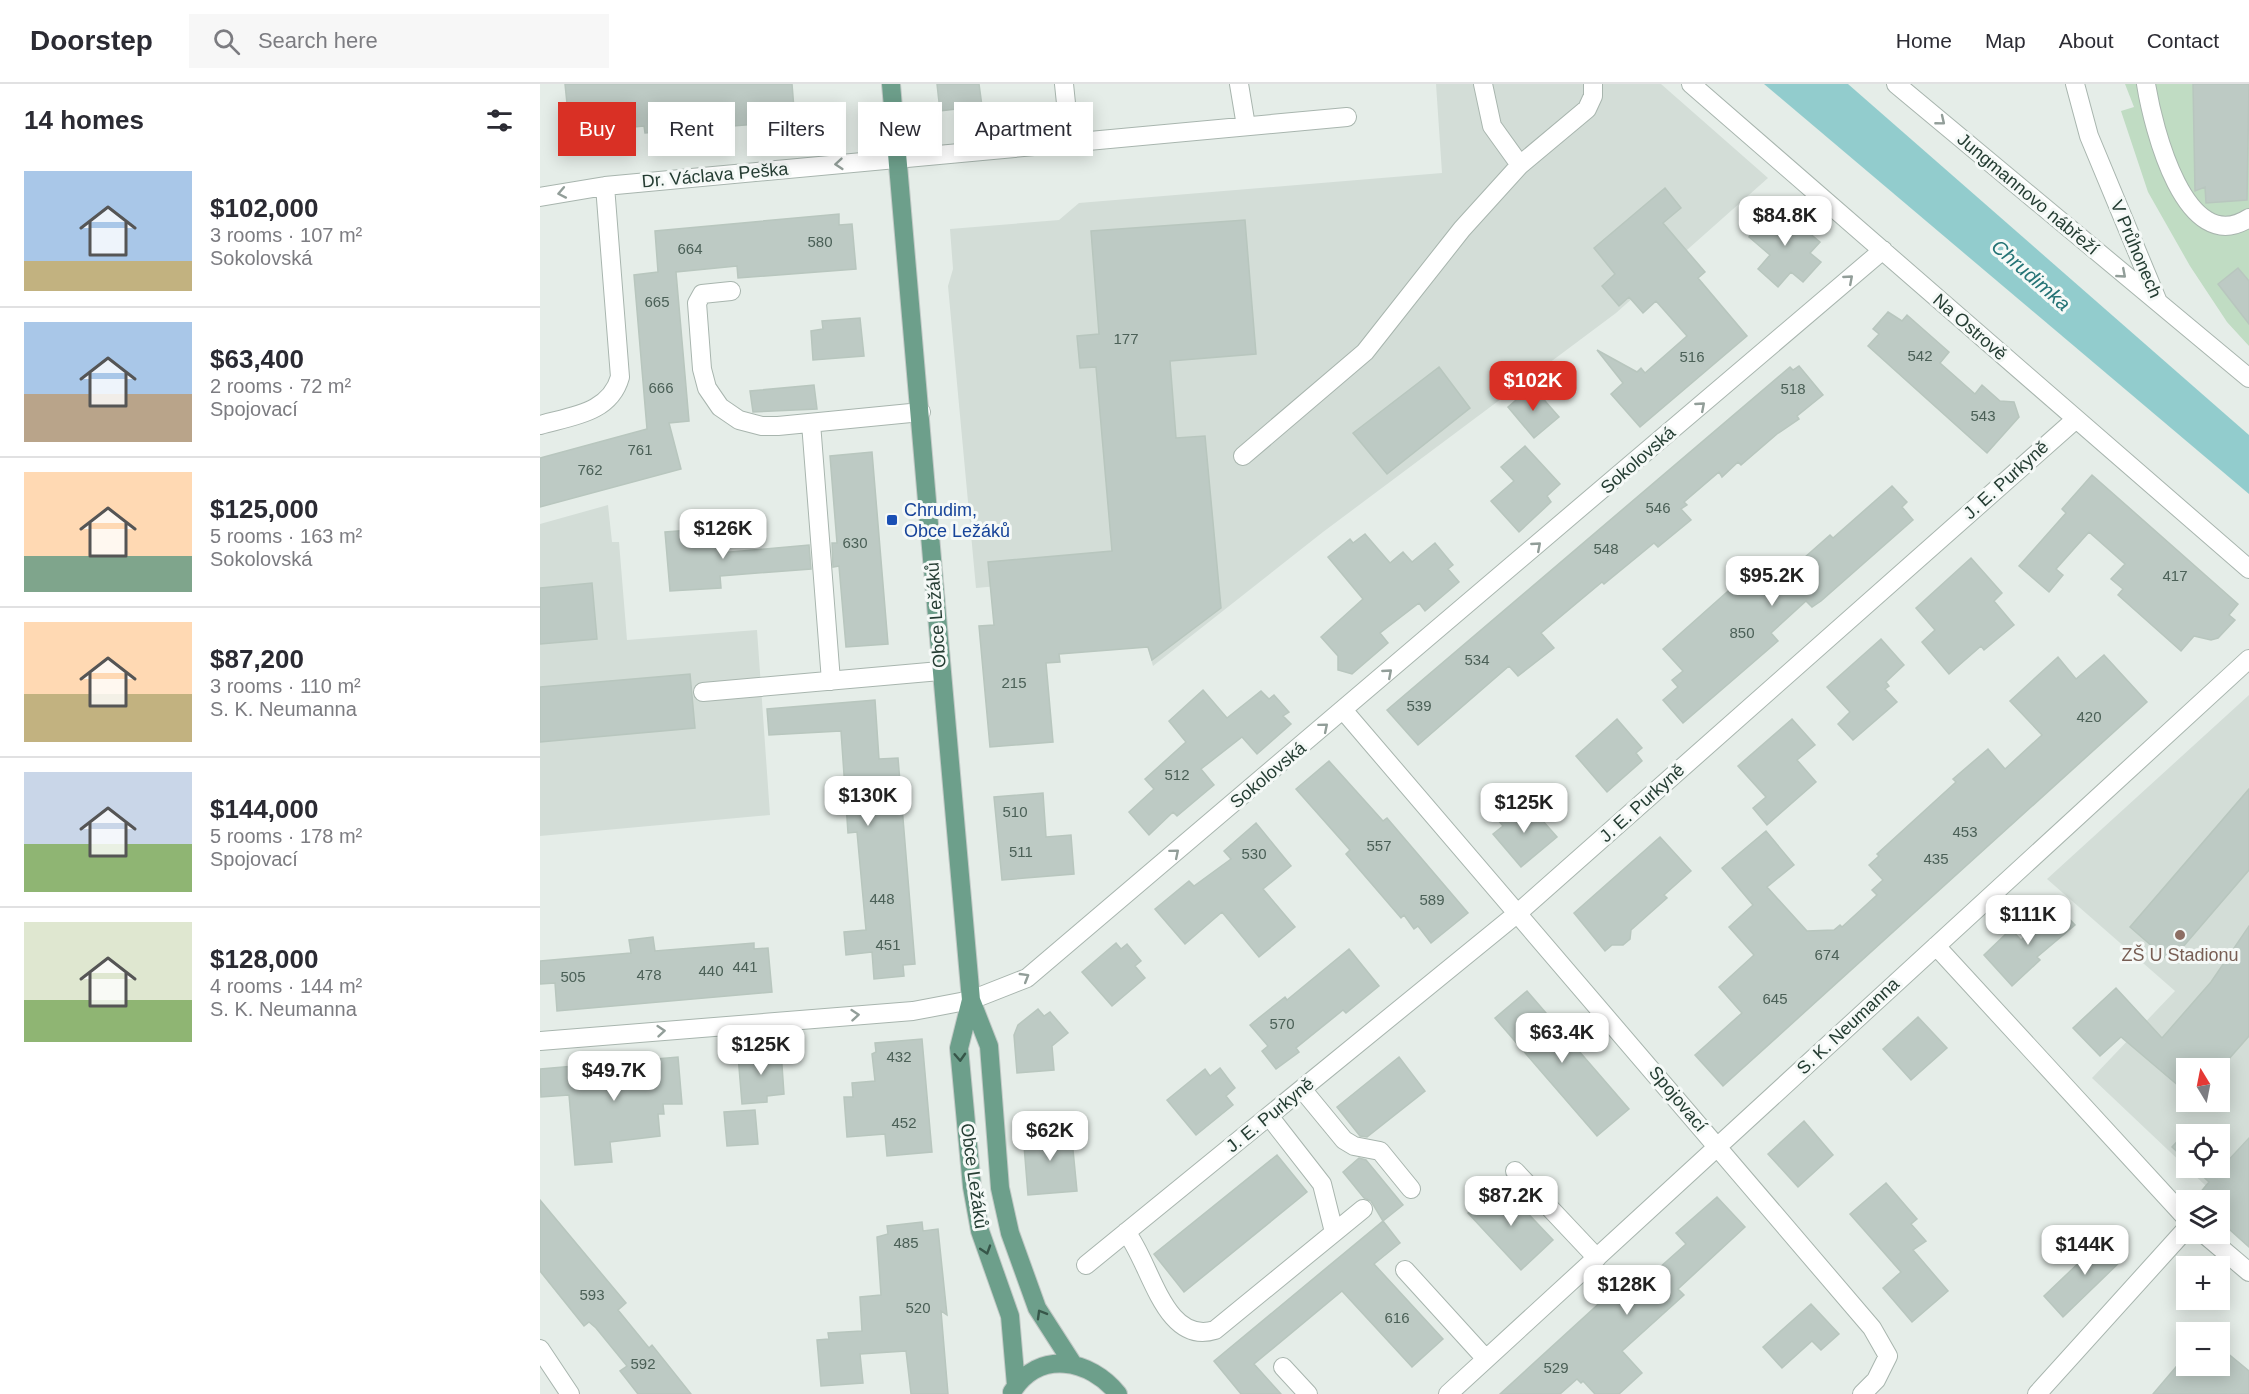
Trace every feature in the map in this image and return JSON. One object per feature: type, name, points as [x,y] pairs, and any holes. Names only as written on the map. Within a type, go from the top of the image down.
[{"type":"main road","name":"Obce Ležáků","points":[[891,84],[921,412],[940,671],[971,1000],[988,1046],[1000,1188],[1010,1233],[1037,1308],[1073,1364]]},
{"type":"main road","name":"Obce Ležáků","points":[[971,1000],[959,1048],[969,1156],[980,1231],[1010,1316],[1013,1390]]},
{"type":"main road","points":[[1013,1390],[1042,1367],[1073,1364],[1091,1369],[1106,1379],[1118,1394]]},
{"type":"street","points":[[1064,84],[1066,102]]},
{"type":"street","points":[[1239,84],[1245,126]]},
{"type":"street","points":[[1483,84],[1492,126],[1520,165]]},
{"type":"street","points":[[1242,456],[1365,352],[1462,229],[1520,165],[1587,109],[1593,96],[1593,84]]},
{"type":"street","name":"Na Ostrově","points":[[1691,84],[2249,569]]},
{"type":"street","name":"Jungmannovo nábřeží","points":[[1896,84],[2015,181],[2160,306]]},
{"type":"street","name":"V Průhonech","points":[[2075,84],[2094,151],[2160,306],[2249,378]]},
{"type":"street","points":[[2146,84],[2158,135],[2174,178],[2187,202],[2208,222],[2224,226],[2237,225],[2249,218]]},
{"type":"street","points":[[1093,140],[1347,117]]},
{"type":"street","points":[[897,158],[954,153]]},
{"type":"street","name":"Dr. Václava Peška","points":[[540,197],[604,186],[897,158]]},
{"type":"street","points":[[540,425],[602,405],[612,396],[620,377],[604,186]]},
{"type":"street","name":"Sokolovská","points":[[540,1041],[913,1011],[971,1000],[1027,978],[1344,711],[1883,250]]},
{"type":"street","points":[[731,291],[702,294],[697,299],[702,369],[712,398],[727,412],[749,424],[778,426],[921,412]]},
{"type":"street","name":"J. E. Purkyně","points":[[1086,1265],[1519,912],[2076,418]]},
{"type":"street","points":[[811,423],[831,681]]},
{"type":"street","name":"S. K. Neumanna","points":[[1448,1394],[2249,659]]},
{"type":"street","points":[[703,692],[940,671]]},
{"type":"street","name":"Spojovací","points":[[1344,711],[1519,912],[1872,1328],[1888,1356],[1876,1380],[1862,1394]]},
{"type":"street","points":[[1936,946],[2176,1207]]},
{"type":"street","points":[[1302,1089],[1344,1140],[1354,1146],[1380,1151],[1411,1189]]},
{"type":"street","points":[[1269,1116],[1322,1184],[1334,1232]]},
{"type":"street","points":[[1515,1171],[1596,1258]]},
{"type":"street","points":[[1126,1232],[1141,1252],[1171,1316],[1182,1327],[1208,1332],[1215,1330],[1363,1209]]},
{"type":"street","points":[[2037,1394],[2176,1240]]},
{"type":"street","points":[[2216,1244],[2249,1272]]},
{"type":"street","points":[[1405,1270],[1486,1359]]},
{"type":"street","points":[[540,1349],[570,1394]]},
{"type":"street","points":[[1283,1367],[1308,1394]]},
{"type":"shaded area","points":[[1436,84],[1661,84],[1768,178],[1616,313],[1323,532],[1153,666],[1126,575],[976,588],[948,286],[953,269],[950,229],[1059,220],[1079,203],[1442,173]]},
{"type":"shaded area","points":[[608,505],[612,542],[619,542],[627,640],[757,630],[770,815],[540,836],[540,524]]},
{"type":"shaded area","name":"ZŠ U Stadionu","points":[[2249,695],[2249,1247],[2230,1230],[2230,1190],[2203,1190],[2206,1186],[2198,1178],[2230,1178],[2230,1124],[2176,1124],[2176,1158],[2092,1078],[2175,991],[2047,879]]},
{"type":"green space","points":[[2125,84],[2249,84],[2249,346],[2227,322],[2190,266],[2148,192],[2121,111],[2134,107]]},
{"type":"water","name":"Chrudimka","points":[[1764,84],[1848,84],[2249,435],[2249,494]]},
{"type":"building","points":[[565,84],[792,84],[793,102],[747,102],[747,125],[735,126],[735,102],[648,102],[648,133],[645,133],[644,126],[636,127],[636,102],[567,102]]},
{"type":"building","points":[[937,84],[979,84],[981,102],[954,102],[954,109],[942,111],[942,102],[939,102]]},
{"type":"building","points":[[2193,84],[2249,84],[2247,200],[2206,203],[2205,187],[2195,191]]},
{"type":"building","points":[[1665,188],[1681,208],[1663,223],[1705,272],[1698,278],[1747,336],[1640,427],[1611,394],[1623,383],[1597,350],[1637,372],[1641,368],[1645,373],[1687,336],[1656,301],[1643,313],[1629,297],[1619,306],[1602,286],[1615,274],[1594,248]]},
{"type":"building","points":[[1776,205],[1820,242],[1810,253],[1821,262],[1803,282],[1791,272],[1778,287],[1758,269],[1770,255],[1749,237]]},
{"type":"building","points":[[839,214],[839,225],[852,224],[856,269],[738,278],[737,266],[676,272],[689,421],[669,423],[681,469],[540,507],[540,458],[647,429],[634,275],[658,272],[655,231]]},
{"type":"building","points":[[1245,220],[1256,354],[1170,361],[1176,438],[1205,436],[1221,608],[1152,660],[1148,647],[1059,654],[1060,662],[1046,663],[1053,742],[990,747],[979,626],[994,625],[988,562],[1112,551],[1096,367],[1080,368],[1077,336],[1099,334],[1091,231]]},
{"type":"building","points":[[2238,268],[2249,281],[2249,324],[2218,284]]},
{"type":"building","points":[[1888,312],[1902,321],[1907,315],[1949,352],[1940,363],[1975,394],[1982,385],[2000,401],[2014,402],[2019,417],[1987,453],[1868,346],[1879,334],[1873,329]]},
{"type":"building","points":[[860,318],[864,356],[813,360],[811,331],[823,329],[822,321]]},
{"type":"building","points":[[1799,366],[1823,395],[1797,416],[1799,419],[1777,434],[1741,465],[1738,462],[1722,477],[1719,472],[1684,502],[1687,505],[1681,509],[1691,520],[1658,547],[1654,543],[1604,584],[1602,582],[1541,633],[1554,648],[1518,676],[1509,666],[1418,745],[1387,710],[1790,367],[1793,370]]},
{"type":"building","points":[[1439,367],[1470,408],[1387,474],[1353,433]]},
{"type":"building","points":[[814,385],[817,409],[753,412],[750,391]]},
{"type":"building","points":[[1532,386],[1559,417],[1534,438],[1508,407]]},
{"type":"building","points":[[1525,446],[1560,484],[1547,496],[1551,502],[1519,532],[1491,501],[1514,481],[1501,467]]},
{"type":"building","points":[[872,452],[888,644],[846,647],[839,566],[833,567],[832,543],[837,543],[830,456]]},
{"type":"building","points":[[2092,475],[2238,604],[2229,615],[2235,620],[2218,638],[2211,640],[2194,636],[2181,651],[2118,595],[2123,589],[2111,579],[2125,564],[2089,532],[2056,569],[2063,575],[2049,592],[2019,566],[2066,513],[2062,509]]},
{"type":"building","points":[[1892,486],[1907,502],[1902,507],[1913,520],[1821,601],[1812,607],[1806,601],[1771,633],[1778,641],[1683,723],[1663,700],[1678,687],[1672,680],[1683,671],[1663,649],[1745,576],[1762,595],[1830,535],[1833,538]]},
{"type":"building","points":[[717,528],[719,553],[809,545],[811,569],[720,576],[721,588],[670,591],[665,532]]},
{"type":"building","points":[[1365,534],[1390,563],[1403,552],[1412,562],[1435,543],[1453,565],[1448,569],[1459,582],[1425,611],[1419,603],[1380,633],[1388,643],[1352,674],[1338,670],[1338,656],[1321,637],[1363,599],[1328,557],[1350,539],[1353,543]]},
{"type":"building","points":[[1971,558],[2002,593],[1994,601],[2014,625],[1984,650],[1981,646],[1949,674],[1922,642],[1935,630],[1916,608]]},
{"type":"building","points":[[592,583],[597,639],[540,644],[540,588]]},
{"type":"building","points":[[1881,639],[1904,665],[1886,682],[1889,686],[1885,689],[1897,702],[1853,740],[1838,724],[1850,712],[1827,687]]},
{"type":"building","points":[[2104,655],[2147,702],[1723,1086],[1695,1055],[1742,1013],[1719,987],[1754,955],[1729,927],[1753,905],[1722,868],[1766,831],[1794,865],[1767,887],[1807,931],[1834,930],[1840,925],[1842,927],[1877,895],[1872,890],[1883,880],[1869,865],[1879,856],[1877,854],[1956,782],[1953,779],[1988,749],[2005,769],[2042,735],[2010,701],[2058,657],[2076,679]]},
{"type":"building","points":[[690,674],[695,728],[540,742],[540,687]]},
{"type":"building","points":[[1203,690],[1227,718],[1261,691],[1269,699],[1274,695],[1289,712],[1283,716],[1291,724],[1257,754],[1242,737],[1201,769],[1214,785],[1177,816],[1173,812],[1149,835],[1129,812],[1154,789],[1145,779],[1186,742],[1169,721]]},
{"type":"building","points":[[875,700],[879,759],[898,758],[915,964],[903,965],[904,976],[874,979],[872,952],[846,955],[844,932],[866,930],[857,832],[848,833],[841,731],[769,735],[767,709]]},
{"type":"building","points":[[1617,719],[1642,748],[1636,753],[1642,761],[1607,792],[1576,756]]},
{"type":"building","points":[[1792,719],[1815,745],[1797,760],[1816,782],[1767,825],[1753,808],[1766,797],[1738,766]]},
{"type":"building","points":[[1329,761],[1383,821],[1387,818],[1468,913],[1431,943],[1418,926],[1414,929],[1404,915],[1401,918],[1346,854],[1350,850],[1296,789]]},
{"type":"building","points":[[2249,789],[2249,870],[2170,962],[2130,927]]},
{"type":"building","points":[[1043,793],[1046,837],[1071,835],[1074,874],[1002,880],[994,797]]},
{"type":"building","points":[[1517,804],[1522,810],[1528,804],[1557,837],[1521,867],[1493,834],[1503,826],[1498,820]]},
{"type":"building","points":[[1256,823],[1291,866],[1263,889],[1295,927],[1259,957],[1222,912],[1185,944],[1155,909],[1189,881],[1194,886],[1231,859],[1224,851]]},
{"type":"building","points":[[1660,837],[1691,871],[1664,895],[1667,898],[1631,930],[1630,939],[1623,945],[1612,945],[1605,951],[1574,913]]},
{"type":"building","points":[[2057,906],[2075,925],[2037,957],[2040,960],[2012,986],[1984,955],[2011,929],[2021,940]]},
{"type":"building","points":[[2249,926],[2249,1036],[2230,1058],[2176,1058],[2176,1084],[2121,1037],[2100,1056],[2073,1028],[2116,988],[2162,1038],[2211,982]]},
{"type":"building","points":[[653,937],[655,951],[754,943],[754,949],[768,948],[772,992],[557,1011],[555,983],[540,984],[540,961],[631,953],[629,940]]},
{"type":"building","points":[[1116,943],[1121,949],[1127,944],[1141,961],[1135,966],[1145,978],[1112,1006],[1082,972]]},
{"type":"building","points":[[1349,949],[1379,986],[1346,1013],[1343,1010],[1296,1048],[1299,1052],[1276,1069],[1262,1051],[1268,1046],[1250,1025],[1285,997],[1287,1000]]},
{"type":"building","points":[[1527,991],[1629,1109],[1597,1136],[1495,1018]]},
{"type":"building","points":[[1038,1009],[1044,1016],[1050,1012],[1068,1033],[1052,1046],[1054,1070],[1017,1073],[1014,1035],[1018,1025]]},
{"type":"building","points":[[1918,1017],[1947,1048],[1911,1080],[1883,1049]]},
{"type":"building","points":[[922,1039],[932,1152],[887,1156],[885,1134],[847,1137],[844,1097],[853,1097],[852,1083],[875,1081],[872,1054],[876,1052],[875,1043]]},
{"type":"building","points":[[781,1051],[784,1094],[767,1096],[767,1102],[742,1104],[738,1055]]},
{"type":"building","points":[[678,1057],[682,1104],[663,1104],[664,1114],[658,1114],[660,1136],[610,1142],[612,1162],[575,1165],[569,1095],[541,1097],[540,1069]]},
{"type":"building","points":[[1399,1057],[1425,1091],[1367,1137],[1360,1136],[1337,1107]]},
{"type":"building","points":[[1220,1068],[1235,1088],[1226,1096],[1233,1105],[1196,1135],[1167,1100],[1205,1069],[1210,1076]]},
{"type":"building","points":[[755,1110],[758,1144],[727,1146],[724,1112]]},
{"type":"building","points":[[1804,1121],[1833,1155],[1798,1187],[1768,1154]]},
{"type":"building","points":[[1071,1129],[1077,1191],[1028,1195],[1023,1133]]},
{"type":"building","points":[[2249,1138],[2249,1247],[2230,1230],[2230,1190],[2202,1190],[2209,1182],[2205,1178],[2230,1178],[2230,1159]]},
{"type":"building","points":[[1277,1155],[1307,1192],[1184,1292],[1154,1254]]},
{"type":"building","points":[[1359,1158],[1366,1160],[1403,1205],[1383,1221],[1371,1201],[1364,1198],[1343,1172]]},
{"type":"building","points":[[1886,1183],[1917,1219],[1911,1224],[1926,1241],[1913,1250],[1948,1291],[1912,1322],[1883,1288],[1901,1272],[1850,1214]]},
{"type":"building","points":[[1500,1184],[1553,1240],[1521,1270],[1468,1213]]},
{"type":"building","points":[[1717,1197],[1745,1227],[1678,1289],[1684,1295],[1622,1351],[1642,1373],[1619,1394],[1595,1394],[1583,1381],[1581,1383],[1577,1379],[1560,1394],[1500,1394],[1639,1267],[1649,1277],[1686,1244],[1676,1233]]},
{"type":"building","points":[[540,1200],[626,1303],[618,1310],[649,1348],[652,1345],[691,1394],[638,1394],[620,1371],[627,1366],[596,1328],[589,1322],[584,1326],[540,1271]]},
{"type":"building","points":[[1383,1221],[1400,1243],[1374,1264],[1443,1339],[1412,1367],[1342,1291],[1254,1364],[1281,1394],[1241,1394],[1214,1361]]},
{"type":"building","points":[[922,1222],[923,1231],[938,1229],[947,1315],[941,1311],[948,1394],[911,1394],[906,1351],[860,1354],[863,1383],[821,1386],[817,1340],[829,1339],[828,1333],[862,1331],[860,1297],[881,1295],[877,1237],[888,1234],[887,1226]]},
{"type":"building","points":[[2107,1236],[2126,1256],[2063,1317],[2044,1296]]},
{"type":"building","points":[[1811,1304],[1839,1334],[1821,1350],[1812,1341],[1782,1368],[1763,1347]]},
{"type":"building","points":[[2230,1355],[2249,1371],[2249,1394],[2153,1394],[2176,1367],[2176,1376],[2230,1376]]},
{"type":"place","name":"Chrudim, Obce Ležáků","points":[[892,520]]},
{"type":"place","name":"ZŠ U Stadionu","points":[[2180,935]]}]
